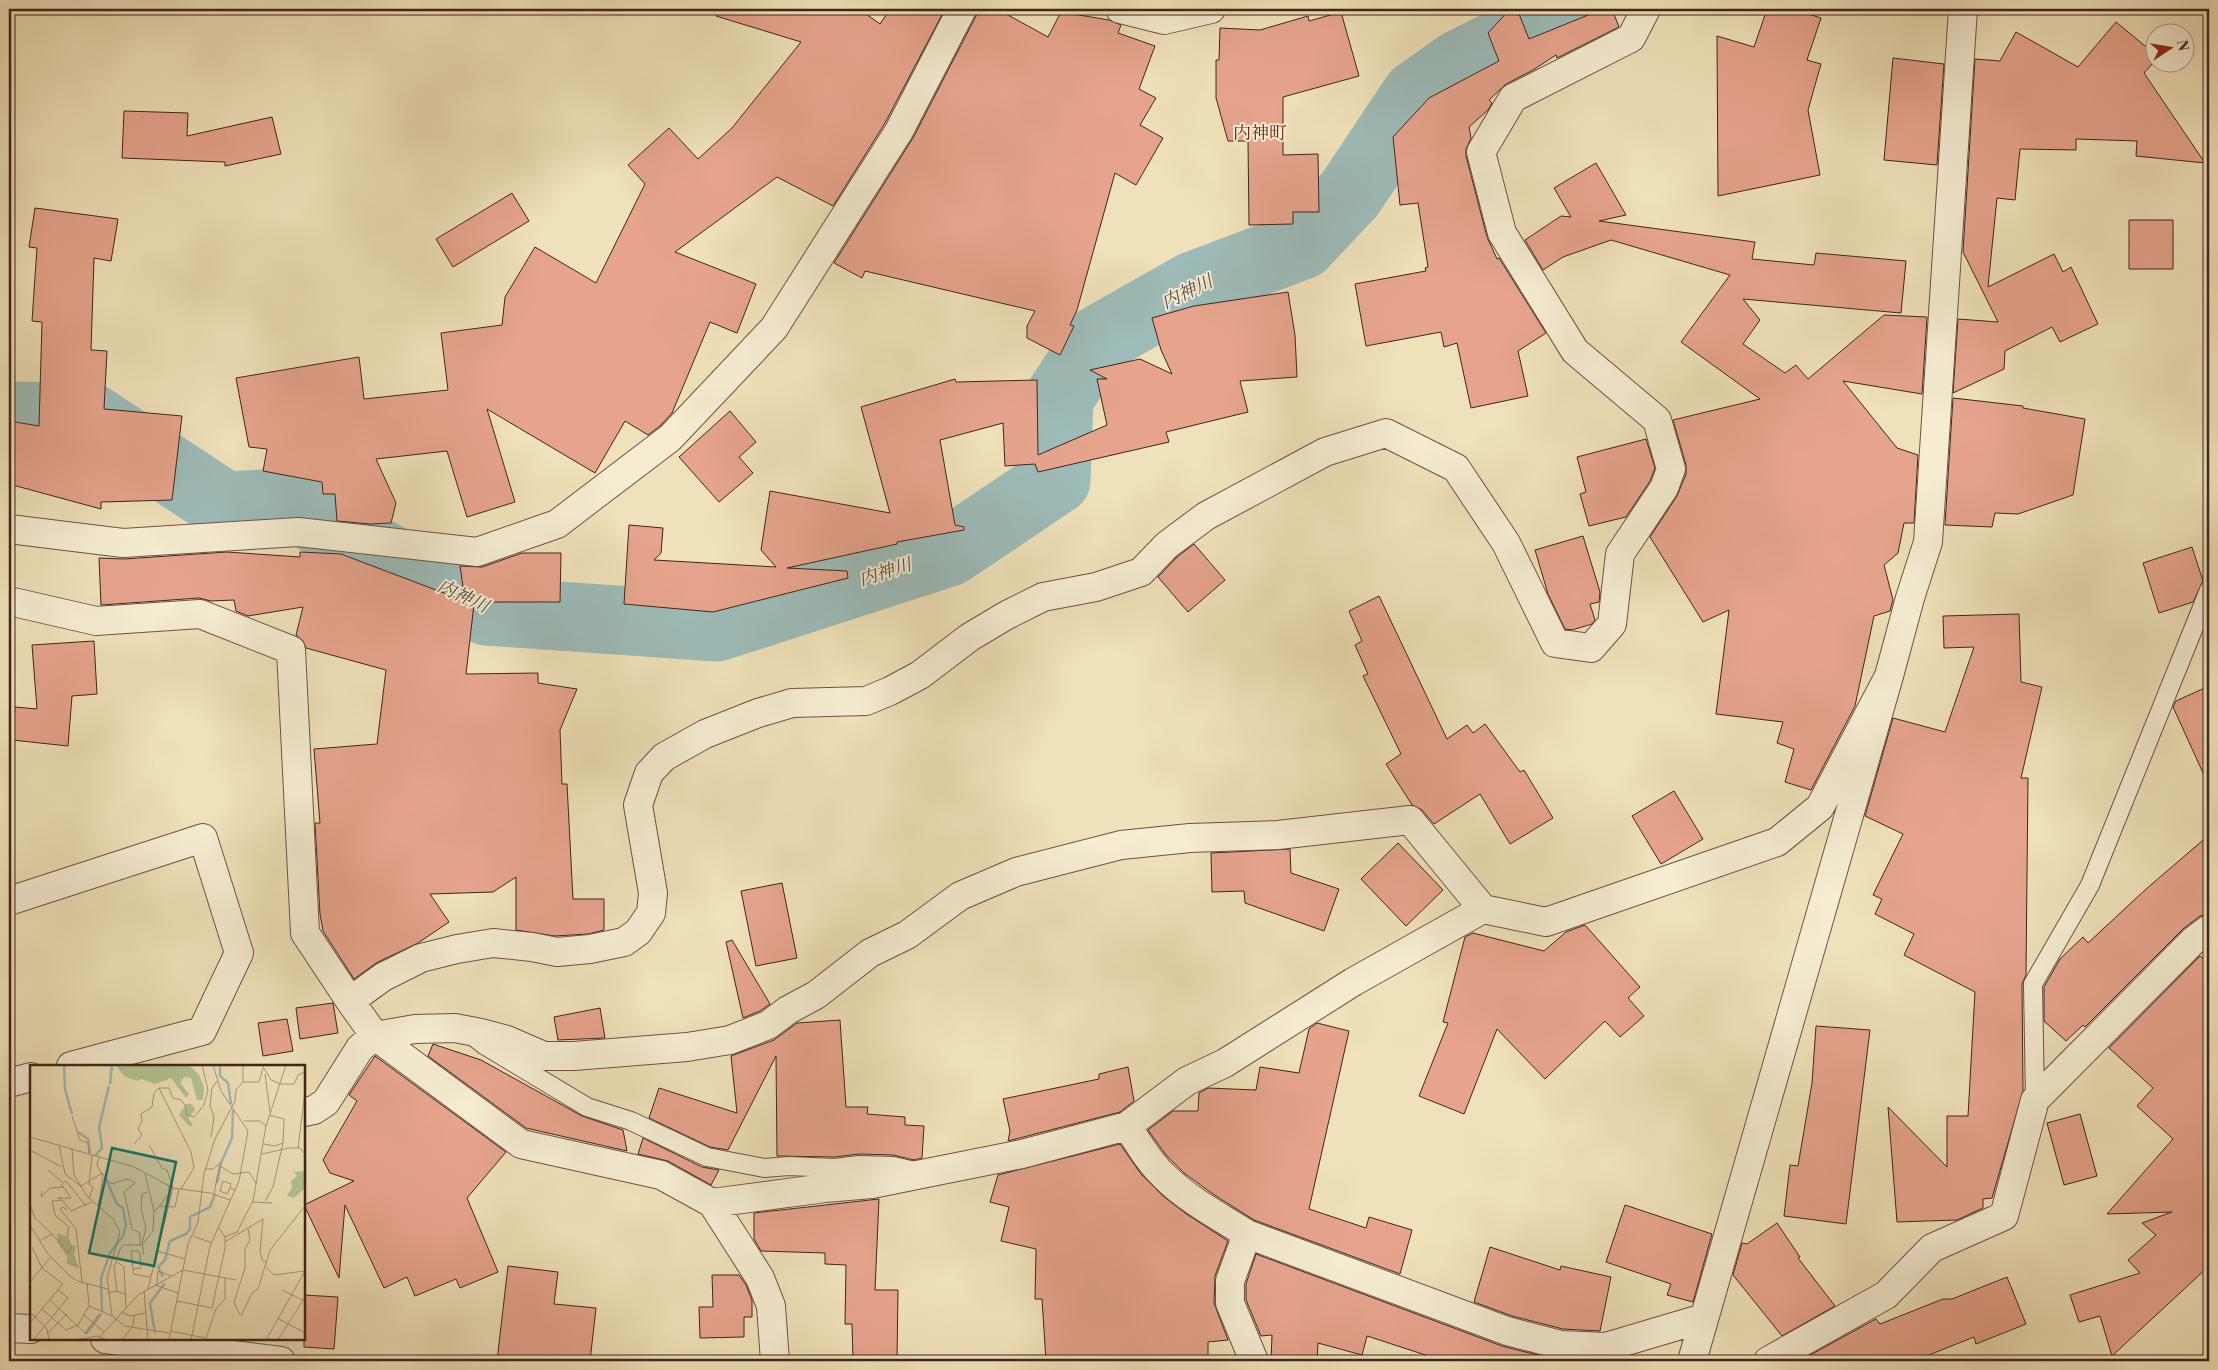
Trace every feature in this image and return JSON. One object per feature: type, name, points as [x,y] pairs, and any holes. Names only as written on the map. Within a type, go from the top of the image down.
[{"type":"street","points":[[9,529],[123,543],[298,532],[477,552],[557,524],[670,438],[774,328],[899,131],[962,9]]},
{"type":"street","points":[[1120,9],[1164,20],[1211,9]]},
{"type":"street","points":[[350,1001],[384,976],[422,958],[456,949],[493,943],[532,946],[556,952],[590,949],[624,942],[638,932],[651,913],[653,893],[638,805],[649,772],[664,757],[705,734],[766,710],[792,703],[866,701],[890,691],[920,675],[970,637],[1016,611],[1043,597],[1096,587],[1141,572],[1167,546],[1206,516],[1325,452],[1386,433],[1456,468],[1506,543],[1555,643],[1592,648],[1612,624],[1620,554],[1664,488],[1671,469],[1657,420],[1576,351],[1502,233],[1481,152],[1513,98],[1631,38],[1646,9]]},
{"type":"street","points":[[1692,1361],[1910,598],[1928,542],[1963,9]]},
{"type":"street","points":[[9,601],[96,621],[200,614],[292,650],[305,933],[350,1001],[375,1036],[521,1144],[661,1175],[712,1203],[760,1278],[771,1306],[775,1361]]},
{"type":"street","points":[[305,1112],[314,1110],[326,1102],[360,1048],[375,1036],[415,1029],[466,1030],[507,1040],[544,1056],[574,1056],[687,1047],[730,1040],[768,1025],[788,1010],[816,994],[870,953],[907,935],[960,896],[1016,872],[1121,845],[1190,838],[1278,835],[1410,820],[1483,909],[1546,922],[1777,842],[1820,806],[1889,676]]},
{"type":"street","points":[[9,901],[203,838],[239,953],[202,1031],[75,1065]]},
{"type":"street","points":[[712,1203],[824,1188],[872,1184],[1022,1154],[1128,1126],[1187,1081],[1224,1063],[1353,982],[1483,909]]},
{"type":"street","points":[[1768,1361],[1886,1295],[1932,1248],[2004,1216],[2035,1100],[2194,940],[2209,929]]},
{"type":"street","points":[[9,1083],[30,1077]]},
{"type":"street","points":[[1128,1126],[1146,1155],[1164,1176],[1188,1196],[1247,1234],[1507,1331],[1560,1345],[1606,1347],[1704,1318]]},
{"type":"street","points":[[1247,1234],[1230,1281],[1230,1303],[1254,1361]]},
{"type":"street","points":[[9,1328],[30,1329]]},
{"type":"street","points":[[113,1340],[281,1361]]},
{"type":"lane","points":[[2035,1100],[2033,984],[2090,885],[2209,590]]},
{"type":"lane","points":[[466,1030],[484,1045],[587,1107],[631,1121],[707,1157],[764,1168],[789,1166],[834,1168],[859,1165],[893,1166],[923,1173]]},
{"type":"building","points":[[718,9],[859,9],[880,24],[890,9],[945,9],[885,123],[833,206],[777,177],[675,252],[756,284],[737,333],[710,322],[672,413],[660,426],[648,435],[625,421],[595,473],[487,409],[515,502],[467,517],[447,451],[376,459],[396,503],[391,523],[370,524],[337,521],[335,494],[323,494],[322,482],[263,471],[267,449],[249,447],[236,378],[359,357],[364,399],[448,390],[441,333],[502,325],[505,297],[535,247],[596,283],[645,184],[628,165],[669,128],[698,159],[732,128],[801,42],[716,16]]},
{"type":"building","points":[[978,9],[997,9],[1048,37],[1061,12],[1109,20],[1121,25],[1118,33],[1155,46],[1139,89],[1156,98],[1140,125],[1163,138],[1136,185],[1115,173],[1077,310],[1070,325],[1074,326],[1060,355],[1027,338],[1027,326],[1035,311],[865,271],[862,278],[834,263],[913,138]]},
{"type":"building","points":[[1510,9],[1517,9],[1529,39],[1603,9],[1612,9],[1619,27],[1557,58],[1556,55],[1506,84],[1489,100],[1492,103],[1488,110],[1469,127],[1471,138],[1466,149],[1466,156],[1487,237],[1497,259],[1499,258],[1546,333],[1518,351],[1528,396],[1471,408],[1457,343],[1444,347],[1441,332],[1366,346],[1355,284],[1426,271],[1425,268],[1428,267],[1418,203],[1400,205],[1393,137],[1429,98],[1499,61],[1488,33]]},
{"type":"building","points":[[1767,9],[1793,9],[1821,18],[1807,60],[1821,64],[1808,110],[1820,175],[1718,196],[1717,36],[1754,47]]},
{"type":"building","points":[[1341,12],[1359,76],[1283,97],[1283,155],[1318,154],[1319,212],[1293,212],[1293,224],[1249,225],[1248,141],[1228,141],[1216,98],[1216,60],[1219,60],[1220,28],[1260,30],[1308,16],[1309,21]]},
{"type":"building","points":[[2116,22],[2146,47],[2146,71],[2144,73],[2205,163],[2136,156],[2137,141],[2076,139],[2076,150],[2020,149],[2015,200],[1997,198],[1988,287],[2054,254],[2063,272],[2071,267],[2098,324],[2060,342],[2052,327],[2005,351],[2004,369],[1953,393],[1958,319],[1998,322],[1963,252],[1975,59],[2000,61],[2016,32],[2078,67]]},
{"type":"building","points":[[1893,58],[1944,64],[1937,165],[1884,160]]},
{"type":"building","points":[[124,111],[188,113],[187,136],[272,117],[281,154],[225,166],[225,162],[122,158]]},
{"type":"building","points":[[1596,163],[1626,215],[1599,221],[1755,242],[1752,259],[1814,265],[1816,253],[1906,261],[1901,313],[1743,299],[1760,320],[1743,344],[1785,373],[1796,365],[1808,379],[1884,315],[1927,317],[1922,394],[1843,381],[1897,448],[1918,455],[1914,523],[1904,523],[1898,553],[1884,565],[1893,600],[1890,611],[1874,616],[1855,706],[1811,790],[1785,782],[1794,749],[1777,743],[1783,722],[1716,714],[1729,610],[1703,622],[1650,537],[1677,496],[1686,474],[1686,465],[1673,420],[1760,399],[1681,342],[1730,275],[1611,240],[1563,257],[1543,270],[1525,240],[1561,216],[1571,217],[1554,188]]},
{"type":"building","points":[[512,193],[529,221],[453,267],[436,239]]},
{"type":"building","points":[[35,208],[118,219],[111,261],[94,258],[91,350],[107,351],[104,409],[182,416],[172,500],[101,502],[101,509],[9,484],[9,421],[39,426],[42,322],[32,321],[37,248],[29,247]]},
{"type":"building","points":[[2129,220],[2173,220],[2173,269],[2129,269]]},
{"type":"building","points":[[1288,292],[1295,335],[1297,377],[1240,381],[1248,412],[1166,432],[1169,442],[1038,472],[1035,464],[1005,466],[1003,423],[940,440],[955,525],[964,527],[964,530],[897,542],[897,544],[787,568],[847,571],[848,578],[713,612],[624,604],[629,525],[663,528],[661,553],[654,560],[776,567],[761,550],[770,491],[890,513],[861,407],[955,379],[956,382],[1037,380],[1038,455],[1107,425],[1097,379],[1107,379],[1090,370],[1140,359],[1172,374],[1161,350],[1152,318],[1194,306]]},
{"type":"building","points":[[1953,398],[2023,406],[2023,408],[2085,419],[2073,495],[2018,514],[1995,513],[1992,527],[1945,525]]},
{"type":"building","points":[[730,411],[756,442],[739,457],[753,473],[719,502],[679,457]]},
{"type":"building","points":[[1646,439],[1655,468],[1650,481],[1626,517],[1589,526],[1580,494],[1586,492],[1577,457]]},
{"type":"building","points":[[1583,536],[1600,592],[1599,602],[1590,604],[1595,620],[1592,624],[1572,630],[1565,629],[1548,594],[1535,550]]},
{"type":"building","points":[[1194,544],[1225,580],[1188,612],[1158,577],[1177,557]]},
{"type":"building","points":[[2192,547],[2203,581],[2193,602],[2159,613],[2143,563]]},
{"type":"building","points":[[227,552],[300,557],[300,552],[341,554],[465,601],[460,566],[482,567],[522,553],[561,553],[560,602],[468,602],[474,604],[466,674],[538,673],[538,683],[577,689],[560,730],[562,784],[567,784],[573,899],[604,899],[604,930],[588,934],[555,936],[516,930],[516,877],[493,892],[430,894],[449,922],[418,943],[376,963],[354,979],[323,931],[320,914],[315,823],[320,823],[314,749],[377,744],[386,670],[306,648],[303,641],[296,635],[303,607],[248,616],[236,611],[234,600],[211,601],[199,598],[101,605],[99,558],[124,559]]},
{"type":"building","points":[[1379,596],[1447,739],[1467,725],[1473,733],[1485,724],[1520,772],[1524,770],[1553,818],[1510,844],[1480,794],[1434,824],[1422,810],[1412,805],[1386,764],[1401,754],[1363,676],[1368,674],[1355,645],[1362,641],[1349,611]]},
{"type":"building","points":[[2019,614],[2021,682],[2042,687],[2021,778],[2028,778],[2026,975],[2022,984],[2023,1091],[1992,1198],[1983,1199],[1983,1208],[1957,1220],[1897,1222],[1888,1107],[1947,1167],[1947,1116],[1968,1116],[1975,992],[1904,955],[1914,934],[1875,914],[1882,899],[1873,895],[1903,834],[1865,816],[1893,718],[1945,732],[1974,647],[1944,648],[1943,616]]},
{"type":"building","points":[[94,641],[97,694],[72,696],[68,746],[12,740],[15,707],[37,709],[32,645]]},
{"type":"building","points":[[2209,686],[2209,786],[2173,707],[2176,701]]},
{"type":"building","points":[[1674,791],[1703,839],[1661,864],[1632,816]]},
{"type":"building","points":[[2209,835],[2209,914],[2200,916],[2183,929],[2085,1027],[2083,1025],[2066,1041],[2044,1021],[2044,987],[2060,959],[2083,937],[2088,943],[2145,890]]},
{"type":"building","points":[[1398,843],[1443,890],[1406,926],[1361,879]]},
{"type":"building","points":[[1290,849],[1291,873],[1339,889],[1324,931],[1245,903],[1244,891],[1212,892],[1211,853]]},
{"type":"building","points":[[782,883],[797,958],[756,966],[741,891]]},
{"type":"building","points":[[1585,925],[1640,987],[1628,998],[1644,1016],[1620,1037],[1605,1021],[1545,1079],[1497,1029],[1464,1114],[1419,1096],[1448,1023],[1443,1022],[1465,937],[1473,933],[1544,951],[1566,932]]},
{"type":"building","points":[[732,940],[770,1004],[760,1011],[743,1018],[726,942]]},
{"type":"building","points":[[2200,956],[2209,964],[2209,1266],[2112,1356],[2100,1316],[2079,1322],[2070,1295],[2140,1273],[2128,1260],[2156,1235],[2142,1223],[2172,1212],[2107,1214],[2173,1139],[2137,1106],[2153,1088],[2109,1048]]},
{"type":"building","points":[[333,1003],[338,1033],[300,1039],[296,1008]]},
{"type":"building","points":[[600,1008],[605,1038],[558,1040],[554,1017]]},
{"type":"building","points":[[287,1019],[293,1051],[263,1056],[258,1023]]},
{"type":"building","points":[[840,1020],[846,1107],[868,1107],[867,1114],[905,1117],[905,1125],[924,1126],[922,1158],[914,1160],[893,1155],[859,1154],[835,1157],[777,1156],[776,1056],[728,1150],[710,1147],[649,1118],[659,1088],[737,1113],[731,1056],[774,1040],[797,1023]]},
{"type":"building","points":[[1317,1023],[1349,1031],[1309,1209],[1366,1228],[1369,1217],[1412,1230],[1400,1274],[1254,1220],[1184,1173],[1166,1155],[1148,1130],[1173,1111],[1198,1111],[1199,1093],[1208,1088],[1256,1090],[1260,1067],[1299,1073],[1309,1029]]},
{"type":"building","points":[[1816,1026],[1870,1030],[1846,1224],[1784,1216],[1790,1165],[1798,1166],[1812,1083]]},
{"type":"building","points":[[433,1044],[481,1060],[582,1116],[623,1130],[627,1151],[526,1128],[428,1056]]},
{"type":"building","points":[[375,1056],[506,1152],[467,1198],[498,1272],[460,1288],[456,1279],[415,1296],[407,1277],[384,1288],[345,1205],[339,1278],[305,1205],[354,1181],[330,1173],[323,1160],[357,1101],[349,1095]]},
{"type":"building","points":[[1128,1067],[1134,1101],[1120,1112],[1008,1141],[1010,1131],[1003,1099],[1099,1079],[1099,1074]]},
{"type":"building","points":[[2080,1114],[2097,1176],[2064,1185],[2047,1123]]},
{"type":"building","points":[[643,1138],[702,1167],[719,1170],[711,1185],[668,1161],[638,1154]]},
{"type":"building","points":[[1120,1144],[1141,1174],[1163,1196],[1228,1241],[1215,1276],[1214,1303],[1228,1340],[1208,1342],[1208,1361],[1046,1361],[1042,1299],[1035,1299],[1036,1249],[1001,1241],[1009,1207],[990,1202],[998,1175]]},
{"type":"building","points":[[879,1199],[875,1290],[898,1290],[897,1361],[853,1361],[852,1324],[845,1324],[846,1265],[825,1264],[825,1253],[761,1251],[754,1239],[754,1213]]},
{"type":"building","points":[[1625,1205],[1712,1234],[1693,1302],[1667,1295],[1671,1284],[1606,1262]]},
{"type":"building","points":[[1777,1223],[1800,1257],[1798,1258],[1835,1306],[1782,1336],[1733,1275],[1742,1243],[1747,1244]]},
{"type":"building","points":[[1490,1247],[1560,1270],[1561,1266],[1611,1277],[1600,1331],[1563,1329],[1512,1316],[1474,1302]]},
{"type":"building","points":[[1256,1254],[1502,1346],[1557,1360],[1575,1361],[1444,1361],[1367,1336],[1362,1355],[1318,1343],[1317,1361],[1271,1361],[1272,1335],[1261,1336],[1246,1300],[1246,1284]]},
{"type":"building","points":[[508,1266],[558,1272],[554,1304],[596,1308],[590,1361],[497,1361]]},
{"type":"building","points":[[712,1275],[739,1275],[746,1285],[752,1300],[752,1317],[744,1317],[744,1337],[700,1338],[699,1307],[713,1307]]},
{"type":"building","points":[[2007,1277],[2026,1324],[1976,1344],[1974,1337],[1914,1361],[1801,1360],[1876,1319],[1880,1324],[1943,1299],[1952,1299]]},
{"type":"building","points":[[305,1295],[338,1297],[334,1349],[304,1347]]},
{"type":"waterway","name":"内神川","points":[[9,416],[90,417],[225,506],[286,503],[486,611],[717,627],[949,552],[1056,480],[1059,398],[1096,341],[1193,286],[1302,245],[1350,194],[1416,95],[1460,64],[1569,9]]},
{"type":"district","name":"内神町","points":[[1260,133]]}]
